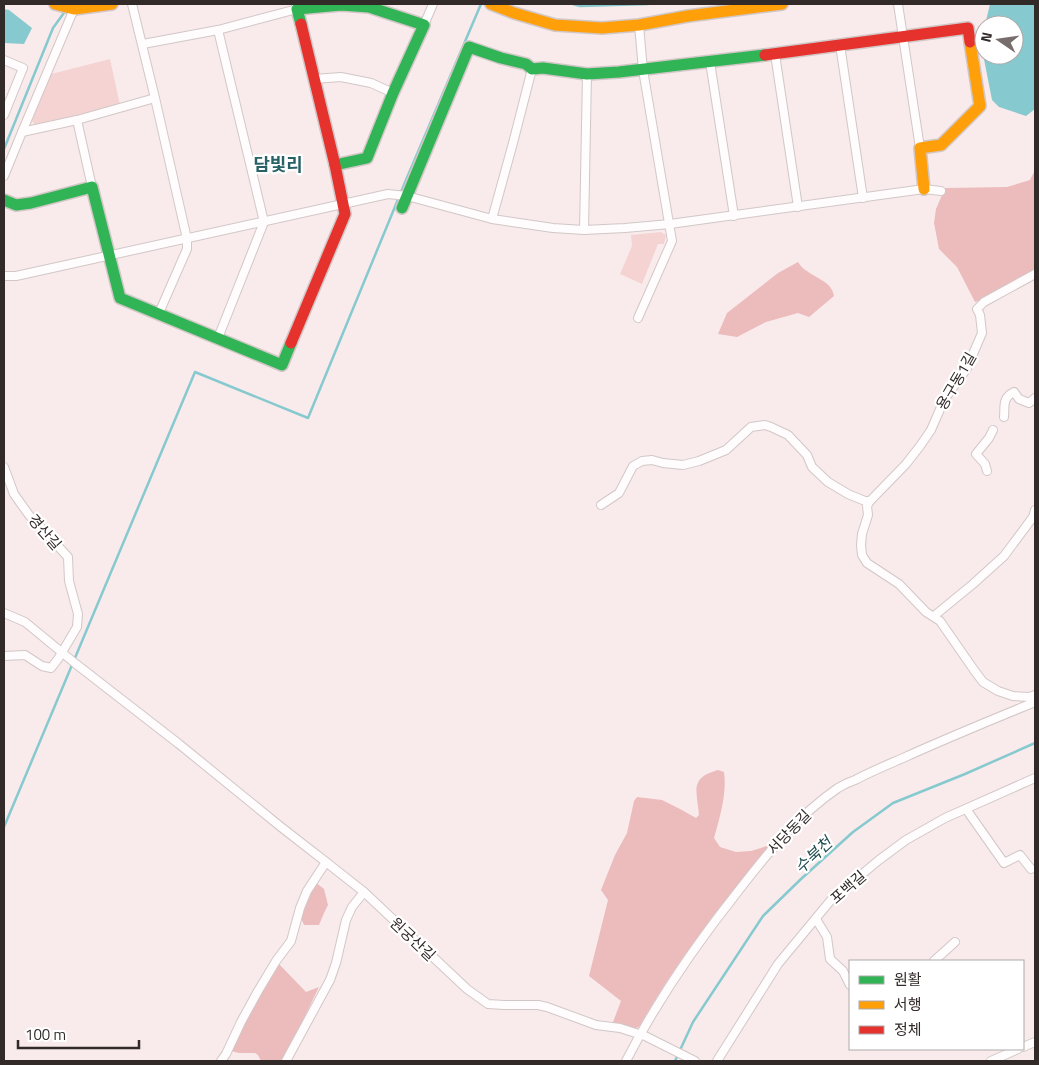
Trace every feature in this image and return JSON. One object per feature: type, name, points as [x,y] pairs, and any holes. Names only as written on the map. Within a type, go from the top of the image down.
[{"type":"street","points":[[56,4],[74,9],[112,4]]},
{"type":"street","points":[[132,4],[156,98],[187,239],[187,249],[159,313]]},
{"type":"street","points":[[335,165],[367,158],[393,93],[433,4]]},
{"type":"street","points":[[491,4],[555,25],[602,28],[640,25],[688,16],[782,4]]},
{"type":"street","points":[[898,4],[920,148],[924,189]]},
{"type":"street","points":[[143,44],[218,30],[296,6],[341,5],[369,7],[424,25]]},
{"type":"street","points":[[77,120],[120,298],[282,365],[345,214],[335,165],[296,6]]},
{"type":"street","points":[[4,176],[74,9]]},
{"type":"street","points":[[638,318],[672,241],[643,70],[640,25]]},
{"type":"street","points":[[402,208],[469,46],[502,58],[526,64],[532,69],[543,68],[586,74],[643,70],[710,62],[968,28],[980,106],[941,145],[920,148]]},
{"type":"street","points":[[218,30],[264,222],[218,338]]},
{"type":"street","points":[[840,45],[863,198]]},
{"type":"street","points":[[775,54],[798,207]]},
{"type":"street","points":[[4,60],[23,68],[4,115]]},
{"type":"street","points":[[710,62],[734,216]]},
{"type":"street","points":[[492,219],[532,69]]},
{"type":"street","points":[[584,230],[586,74]]},
{"type":"street","points":[[314,79],[341,76],[371,83],[393,93]]},
{"type":"street","points":[[22,132],[77,120],[156,98]]},
{"type":"street","points":[[4,200],[16,205],[31,203],[92,187]]},
{"type":"street","points":[[4,276],[16,276],[388,194],[408,196],[492,219],[553,228],[584,230],[670,224],[924,189],[941,191]]},
{"type":"street","name":"용구동1길","points":[[870,501],[906,464],[920,446],[931,430],[944,400],[972,359],[982,333],[980,315],[977,308],[984,302],[1035,274]]},
{"type":"street","points":[[1004,417],[1005,399],[1008,395],[1014,392],[1019,399],[1029,403],[1035,398]]},
{"type":"street","points":[[601,505],[619,492],[633,466],[642,461],[652,460],[683,465],[699,461],[726,450],[751,427],[765,425],[771,427],[788,435],[806,455],[812,467],[828,482],[848,494],[865,501],[870,501],[867,506],[868,516],[862,534],[862,555],[867,563],[899,584],[926,612],[940,621],[983,682],[998,691],[1013,696],[1029,697],[1035,695]]},
{"type":"street","points":[[987,471],[985,464],[976,454],[993,430]]},
{"type":"street","name":"경산길","points":[[4,470],[14,494],[29,515],[68,557],[69,580],[78,614],[77,627],[66,655],[51,668],[42,666],[25,655],[4,656]]},
{"type":"street","points":[[934,616],[1004,556],[1035,510]]},
{"type":"street","points":[[4,613],[25,622],[66,655]]},
{"type":"street","name":"원궁산길","points":[[66,655],[364,892],[467,989],[488,1004],[538,1005],[547,1007],[596,1026],[620,1028],[643,1035],[694,1061]]},
{"type":"street","name":"서당동길","points":[[626,1061],[683,964],[763,859],[809,810],[840,787],[868,773],[1035,702]]},
{"type":"street","name":"포백길","points":[[717,1061],[778,964],[831,900],[899,845],[945,818],[1035,778]]},
{"type":"street","points":[[966,809],[1004,863],[1020,854],[1030,868]]},
{"type":"street","points":[[221,1061],[258,991],[276,961],[291,941],[307,891],[326,862]]},
{"type":"street","points":[[286,1061],[330,980],[346,920],[352,907],[364,892]]},
{"type":"street","points":[[816,919],[827,937],[830,959],[843,971],[849,983]]},
{"type":"street","points":[[935,960],[955,942]]},
{"type":"street","points":[[991,1061],[1016,1050]]},
{"type":"shaded area","points":[[110,59],[120,105],[36,126],[32,121],[51,74]]},
{"type":"shaded area","points":[[1034,172],[1035,270],[984,299],[975,302],[957,267],[939,249],[934,223],[936,209],[945,188],[1007,187],[1030,180]]},
{"type":"shaded area","points":[[661,232],[666,235],[664,244],[658,244],[642,284],[620,274],[632,246],[631,235]]},
{"type":"shaded area","points":[[798,262],[804,269],[827,284],[833,291],[834,296],[809,317],[798,313],[766,322],[737,337],[718,334],[727,313],[778,273]]},
{"type":"shaded area","points":[[718,770],[724,772],[725,780],[719,822],[714,838],[720,847],[736,852],[751,851],[770,845],[700,933],[668,979],[639,1027],[626,1028],[613,1022],[621,1001],[589,976],[608,900],[601,890],[615,855],[627,833],[634,801],[637,797],[662,800],[696,818],[699,815],[696,792],[699,781],[709,773]]},
{"type":"shaded area","points":[[315,882],[324,889],[328,905],[319,925],[304,925],[301,918],[304,905]]},
{"type":"shaded area","points":[[278,963],[306,992],[319,987],[283,1061],[261,1061],[255,1053],[231,1051],[240,1027]]},
{"type":"water","points":[[990,4],[1035,4],[1035,109],[1026,116],[999,107],[992,100],[985,65],[1024,65],[1024,15],[987,15]]},
{"type":"water","points":[[4,9],[9,10],[32,28],[24,44],[4,43]]},
{"type":"waterway","points":[[4,827],[195,372],[308,418],[481,4]]},
{"type":"waterway","points":[[573,4],[580,6],[648,4]]},
{"type":"waterway","points":[[4,149],[53,28],[66,10]]},
{"type":"waterway","name":"수북천","points":[[675,1061],[693,1022],[763,916],[853,832],[893,803],[1035,743]]},
{"type":"traffic: fast","points":[[301,24],[297,9],[341,5],[369,7],[424,25],[393,93],[367,158],[335,165]]},
{"type":"traffic: fast","points":[[402,208],[469,47],[526,64],[532,69],[543,68],[587,74],[765,55]]},
{"type":"traffic: fast","points":[[4,200],[16,205],[31,203],[92,187],[120,298],[282,365],[291,343]]},
{"type":"traffic: slow","points":[[55,4],[74,9],[112,4]]},
{"type":"traffic: slow","points":[[491,4],[555,25],[602,28],[639,25],[688,16],[782,4]]},
{"type":"traffic: slow","points":[[924,189],[920,148],[941,145],[980,106],[970,42]]},
{"type":"traffic: jam","points":[[291,343],[345,214],[301,24]]},
{"type":"traffic: jam","points":[[765,55],[968,28],[970,42]]},
{"type":"district","name":"담빛리","points":[[278,164]]}]
